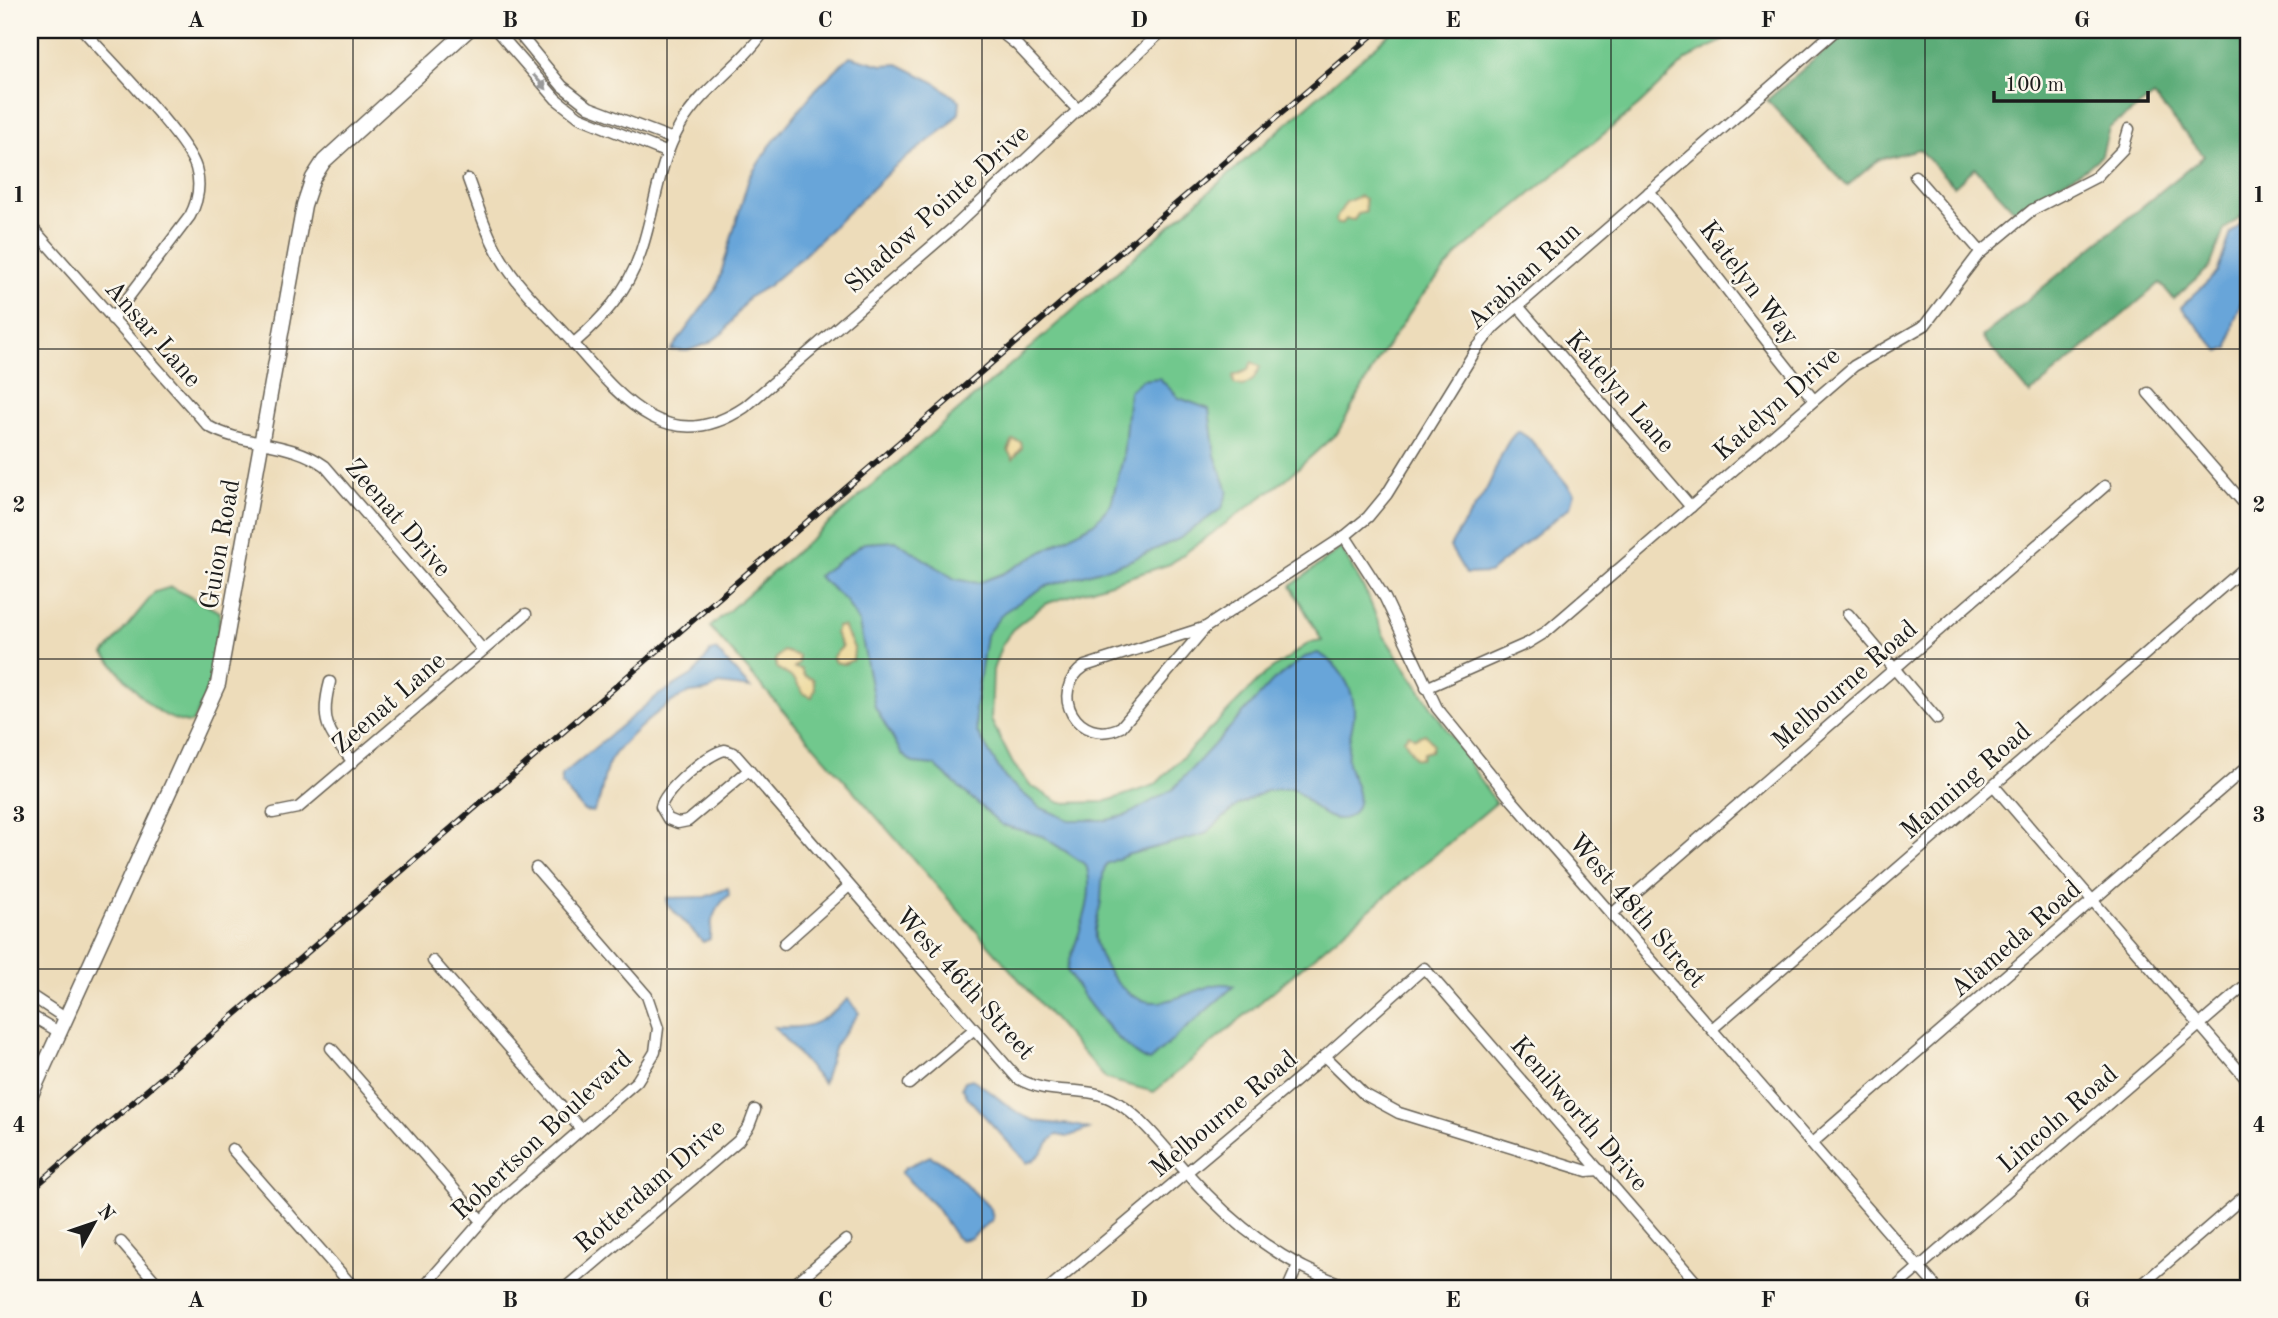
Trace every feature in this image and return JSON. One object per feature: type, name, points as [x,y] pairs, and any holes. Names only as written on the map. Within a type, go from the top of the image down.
[{"type":"street","points":[[83,30],[185,147],[198,178],[198,193],[190,216],[112,319]]},
{"type":"street","name":"Guion Road","points":[[30,1097],[213,698],[225,651],[304,205],[313,178],[330,155],[468,30]]},
{"type":"street","points":[[496,30],[556,99],[579,117],[668,153]]},
{"type":"street","points":[[516,30],[562,86],[589,107],[673,139]]},
{"type":"street","points":[[468,179],[501,259],[573,344],[607,313],[633,272],[645,241],[673,139],[699,98],[745,55],[765,30]]},
{"type":"street","points":[[998,30],[1017,45],[1078,110]]},
{"type":"street","name":"Shadow Pointe Drive","points":[[573,344],[625,402],[646,416],[663,423],[692,426],[715,422],[734,414],[945,235],[1163,30]]},
{"type":"street","name":"Arabian Run","points":[[1206,627],[1121,727],[1105,733],[1092,731],[1072,717],[1067,705],[1067,689],[1075,674],[1085,666],[1206,627],[1345,536],[1381,502],[1478,348],[1518,306],[1836,30]]},
{"type":"street","name":"Katelyn Drive","points":[[1426,688],[1543,634],[1862,360],[1925,326],[1981,252],[2032,210],[2096,177],[2123,149],[2129,129]]},
{"type":"street","points":[[1915,176],[1981,252]]},
{"type":"street","name":"Katelyn Way","points":[[1649,192],[1700,252],[1763,339],[1814,400]]},
{"type":"street","name":"Ansar Lane","points":[[30,225],[208,426],[227,435],[262,442]]},
{"type":"street","name":"Katelyn Lane","points":[[1518,306],[1691,507]]},
{"type":"street","points":[[2148,393],[2248,508]]},
{"type":"street","name":"Zeenat Drive","points":[[262,442],[306,454],[325,466],[483,650]]},
{"type":"street","name":"Melbourne Road","points":[[1612,914],[2105,486]]},
{"type":"street","name":"West 48th Street","points":[[1345,536],[1385,598],[1437,708],[1507,794],[1937,1288]]},
{"type":"street","name":"Manning Road","points":[[1712,1029],[2248,565]]},
{"type":"street","name":"Zeenat Lane","points":[[273,813],[298,808],[526,614]]},
{"type":"street","points":[[1847,614],[1937,719]]},
{"type":"street","points":[[330,682],[324,701],[327,731],[353,762]]},
{"type":"street","name":"West 46th Street","points":[[749,770],[688,821],[672,821],[664,814],[662,802],[667,793],[718,751],[734,753],[749,770],[973,1030],[1010,1072],[1031,1086],[1054,1092],[1088,1092],[1117,1102],[1146,1128],[1240,1227],[1298,1265],[1353,1288]]},
{"type":"street","name":"Alameda Road","points":[[1812,1143],[2248,766]]},
{"type":"street","points":[[1994,786],[2248,1081]]},
{"type":"street","name":"Robertson Boulevard","points":[[427,1283],[481,1220],[641,1077],[653,1056],[657,1042],[655,1014],[647,996],[536,868]]},
{"type":"street","points":[[784,944],[849,886]]},
{"type":"street","points":[[433,961],[581,1129]]},
{"type":"street","name":"Melbourne Road","points":[[1049,1288],[1325,1056],[1424,968]]},
{"type":"street","name":"Kenilworth Drive","points":[[1424,968],[1701,1288]]},
{"type":"street","name":"Lincoln Road","points":[[1895,1288],[2248,983]]},
{"type":"street","points":[[30,995],[62,1025]]},
{"type":"street","points":[[30,1015],[62,1025]]},
{"type":"street","points":[[909,1084],[973,1030]]},
{"type":"street","points":[[331,1048],[481,1220]]},
{"type":"street","points":[[1325,1056],[1364,1094],[1399,1113],[1587,1171],[1600,1170]]},
{"type":"street","name":"Rotterdam Drive","points":[[565,1288],[738,1141],[749,1126],[755,1110]]},
{"type":"street","points":[[232,1149],[354,1288]]},
{"type":"street","points":[[2138,1288],[2248,1194]]},
{"type":"street","points":[[790,1288],[846,1240]]},
{"type":"street","points":[[121,1242],[161,1288]]},
{"type":"street","points":[[1288,1288],[1298,1265]]},
{"type":"street","points":[[427,1283],[443,1288]]},
{"type":"green space","points":[[1394,30],[1722,30],[1724,40],[1687,59],[1639,105],[1460,252],[1420,298],[1379,358],[1338,432],[1285,480],[1170,564],[1045,604],[1012,630],[1001,647],[993,670],[991,720],[1013,764],[1030,785],[1060,803],[1104,802],[1155,785],[1265,674],[1309,643],[1322,641],[1291,586],[1341,548],[1367,594],[1384,636],[1496,803],[1154,1092],[1106,1079],[710,627]]},
{"type":"green space","points":[[1849,30],[2248,30],[2248,210],[2224,230],[2210,267],[2174,299],[2160,283],[2030,394],[1982,337],[2204,156],[2154,96],[2109,128],[2102,155],[2087,168],[2014,210],[1975,168],[1954,186],[1919,149],[1878,160],[1847,186],[1767,100]]},
{"type":"green space","points":[[171,587],[220,612],[213,669],[205,697],[192,723],[178,721],[154,708],[104,654],[155,592]]},
{"type":"sand","points":[[1360,196],[1365,199],[1366,212],[1358,214],[1354,220],[1346,219],[1337,224],[1335,220],[1346,202]]},
{"type":"sand","points":[[1252,362],[1260,367],[1253,380],[1243,386],[1234,384],[1233,376],[1248,370]]},
{"type":"sand","points":[[1013,440],[1021,442],[1022,448],[1013,459],[1008,451]]},
{"type":"sand","points":[[843,626],[854,648],[853,660],[844,664],[835,662],[832,657],[842,647],[835,633],[837,627]]},
{"type":"sand","points":[[783,651],[799,656],[799,663],[794,668],[801,669],[804,676],[813,679],[815,689],[812,697],[804,694],[794,679],[777,668],[775,660]]},
{"type":"sand","points":[[1409,734],[1415,738],[1425,734],[1433,744],[1431,751],[1423,753],[1421,759],[1415,758],[1404,739]]},
{"type":"water","points":[[850,56],[882,65],[898,64],[934,82],[960,101],[959,113],[948,126],[893,168],[802,257],[768,286],[749,297],[724,332],[709,343],[687,351],[671,350],[717,287],[749,178],[769,147],[816,89]]},
{"type":"water","points":[[2248,216],[2248,285],[2234,322],[2229,348],[2220,352],[2181,307],[2217,273],[2231,233]]},
{"type":"water","points":[[1159,378],[1179,398],[1209,409],[1215,455],[1228,491],[1222,508],[1179,539],[1124,563],[1044,587],[1004,612],[986,635],[975,709],[977,732],[1005,778],[1039,807],[1069,820],[1107,820],[1127,815],[1173,789],[1273,681],[1305,657],[1318,653],[1338,669],[1351,692],[1354,716],[1347,755],[1359,798],[1354,812],[1340,819],[1327,816],[1292,788],[1266,791],[1238,805],[1205,834],[1127,855],[1106,864],[1095,938],[1104,964],[1126,991],[1146,1001],[1157,1002],[1216,985],[1234,986],[1149,1061],[1139,1056],[1115,1035],[1082,994],[1067,970],[1087,905],[1089,878],[1086,865],[1042,836],[1002,825],[934,765],[913,763],[902,754],[875,707],[859,623],[846,601],[818,576],[864,543],[896,541],[955,579],[978,583],[1002,574],[1094,523],[1111,504],[1123,458],[1129,391],[1142,380]]},
{"type":"water","points":[[1518,431],[1530,439],[1574,493],[1570,507],[1489,573],[1466,574],[1450,547],[1486,490],[1507,443]]},
{"type":"water","points":[[716,650],[750,688],[719,684],[709,690],[684,695],[666,706],[633,734],[616,753],[607,767],[597,806],[593,812],[584,811],[561,784],[562,775],[657,696],[695,673],[710,652]]},
{"type":"water","points":[[728,888],[729,895],[714,914],[710,939],[703,942],[667,904],[667,898],[705,897]]},
{"type":"water","points":[[848,999],[859,1013],[835,1046],[823,1083],[774,1027],[798,1027],[815,1023]]},
{"type":"water","points":[[972,1079],[1009,1107],[1033,1120],[1089,1129],[1067,1137],[1057,1135],[1037,1157],[1027,1163],[968,1098],[962,1087],[965,1081]]},
{"type":"water","points":[[930,1156],[947,1165],[991,1209],[993,1219],[971,1238],[961,1240],[956,1237],[935,1206],[901,1173],[906,1167]]},
{"type":"railway","points":[[30,1191],[1378,30]]}]
